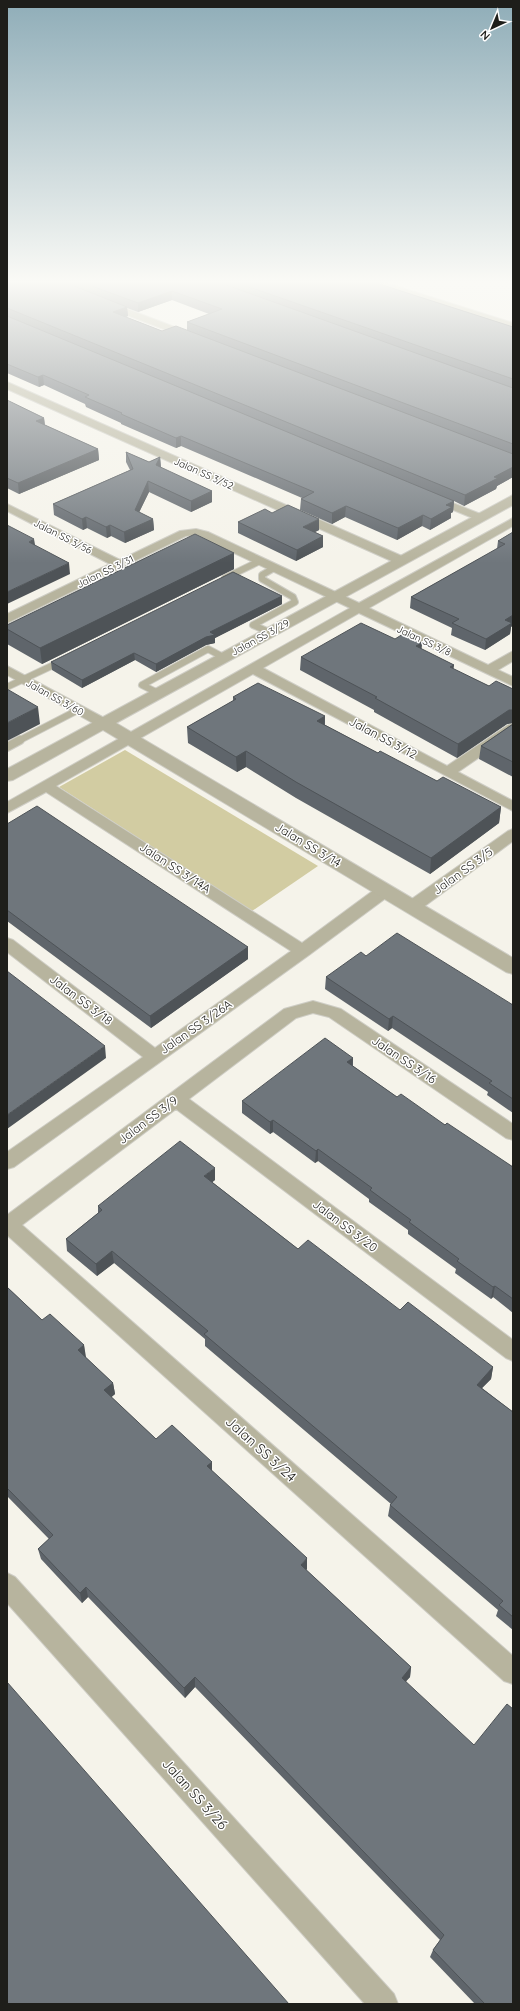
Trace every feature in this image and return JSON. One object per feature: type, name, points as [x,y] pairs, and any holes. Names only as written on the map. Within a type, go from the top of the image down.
[{"type":"street","name":"Jalan SS 3/52","points":[[7,385],[400,560]]},
{"type":"street","points":[[420,492],[479,517]]},
{"type":"street","name":"Jalan SS 3/29","points":[[7,776],[513,499]]},
{"type":"street","name":"Jalan SS 3/56","points":[[7,507],[119,564]]},
{"type":"street","points":[[7,808],[513,521]]},
{"type":"street","name":"Jalan SS 3/31","points":[[7,619],[184,533],[196,532],[204,534],[334,596]]},
{"type":"street","name":"Jalan SS 3/31","points":[[7,631],[204,534]]},
{"type":"street","name":"Jalan SS 3/8","points":[[334,596],[513,682]]},
{"type":"street","points":[[489,670],[513,655]]},
{"type":"street","name":"Jalan SS 3/12","points":[[252,668],[513,806]]},
{"type":"street","name":"Jalan SS 3/60","points":[[7,670],[102,723]]},
{"type":"street","name":"Jalan SS 3/14","points":[[102,723],[384,891],[510,961]]},
{"type":"street","points":[[448,772],[513,728]]},
{"type":"street","name":"Jalan SS 3/14A","points":[[46,786],[303,951]]},
{"type":"street","name":"Jalan SS 3/5","points":[[412,907],[513,834]]},
{"type":"street","name":"Jalan SS 3/26A","points":[[7,1162],[303,951],[384,891]]},
{"type":"street","name":"Jalan SS 3/18","points":[[7,944],[154,1056]]},
{"type":"street","name":"Jalan SS 3/16","points":[[290,1013],[313,1006],[335,1013],[513,1133]]},
{"type":"street","name":"Jalan SS 3/9","points":[[8,1226],[290,1013]]},
{"type":"street","name":"Jalan SS 3/20","points":[[176,1099],[513,1352]]},
{"type":"street","name":"Jalan SS 3/24","points":[[8,1226],[513,1672]]},
{"type":"street","name":"Jalan SS 3/26","points":[[7,1585],[384,2004]]},
{"type":"lane","points":[[218,582],[260,561]]},
{"type":"lane","points":[[269,632],[253,625],[295,602],[293,597],[262,579],[262,575],[274,568]]},
{"type":"lane","points":[[7,687],[69,657]]},
{"type":"lane","points":[[7,747],[78,710]]},
{"type":"shaded area","points":[[125,750],[318,866],[252,911],[59,787]]},
{"type":"building","points":[[45,376],[152,376],[454,501],[446,505],[452,507],[431,519],[423,515],[398,528],[346,506],[332,513],[301,499],[314,492],[181,436],[176,438],[85,397],[89,395]]},
{"type":"building","points":[[173,376],[307,376],[513,454],[513,467],[494,477],[498,478],[465,495]]},
{"type":"building","points":[[331,376],[479,376],[513,388],[513,444]]},
{"type":"building","points":[[504,376],[513,376],[513,379]]},
{"type":"building","points":[[7,400],[44,418],[36,421],[98,449],[18,483],[7,478]]},
{"type":"building","points":[[126,452],[149,462],[160,457],[156,465],[212,491],[191,501],[148,481],[135,510],[153,519],[124,532],[110,525],[106,527],[86,517],[82,519],[53,504],[133,469]]},
{"type":"building","points":[[288,505],[319,519],[303,527],[323,536],[297,550],[238,522],[265,509],[272,513]]},
{"type":"building","points":[[7,525],[34,539],[29,542],[69,563],[7,592]]},
{"type":"building","points":[[513,532],[513,615],[505,620],[512,623],[486,639],[452,623],[459,619],[411,597],[505,544],[498,541]]},
{"type":"building","points":[[195,534],[234,553],[40,648],[7,629],[7,625]]},
{"type":"building","points":[[233,572],[282,596],[210,632],[215,635],[206,637],[156,664],[134,653],[82,680],[51,662]]},
{"type":"building","points":[[361,623],[395,639],[403,634],[422,643],[416,646],[454,665],[450,667],[489,686],[496,681],[513,689],[513,710],[509,710],[458,744],[375,698],[377,697],[301,657]]},
{"type":"building","points":[[258,683],[325,716],[317,721],[378,753],[380,751],[437,781],[443,777],[501,807],[431,858],[296,782],[246,751],[236,757],[187,727],[236,699],[233,697]]},
{"type":"building","points":[[7,689],[38,707],[7,723]]},
{"type":"building","points":[[513,724],[513,762],[481,746]]},
{"type":"building","points":[[37,806],[248,947],[150,1016],[7,910],[7,824]]},
{"type":"building","points":[[397,933],[513,1005],[513,1099],[489,1083],[492,1081],[393,1016],[389,1019],[326,977],[361,952],[366,956]]},
{"type":"building","points":[[7,971],[105,1046],[7,1115]]},
{"type":"building","points":[[325,1038],[353,1058],[347,1062],[397,1097],[401,1094],[445,1125],[447,1123],[513,1167],[513,1299],[495,1286],[493,1287],[457,1261],[459,1259],[409,1222],[411,1220],[370,1190],[372,1188],[318,1149],[316,1151],[273,1120],[270,1122],[242,1101]]},
{"type":"building","points":[[180,1141],[215,1168],[204,1176],[298,1249],[308,1240],[400,1310],[408,1302],[493,1367],[477,1385],[513,1412],[513,1617],[499,1605],[503,1601],[390,1505],[397,1497],[204,1334],[208,1331],[112,1251],[96,1264],[66,1239],[102,1210],[98,1206]]},
{"type":"building","points":[[7,1287],[42,1320],[50,1314],[84,1345],[78,1350],[113,1383],[104,1390],[156,1439],[172,1425],[212,1462],[207,1466],[307,1558],[301,1565],[411,1667],[402,1678],[474,1745],[507,1704],[513,1709],[513,2004],[485,2004],[433,1950],[444,1935],[195,1677],[184,1688],[86,1587],[80,1593],[38,1549],[53,1535],[7,1488]]},
{"type":"building","points":[[7,1682],[289,2004],[7,2004]]}]
